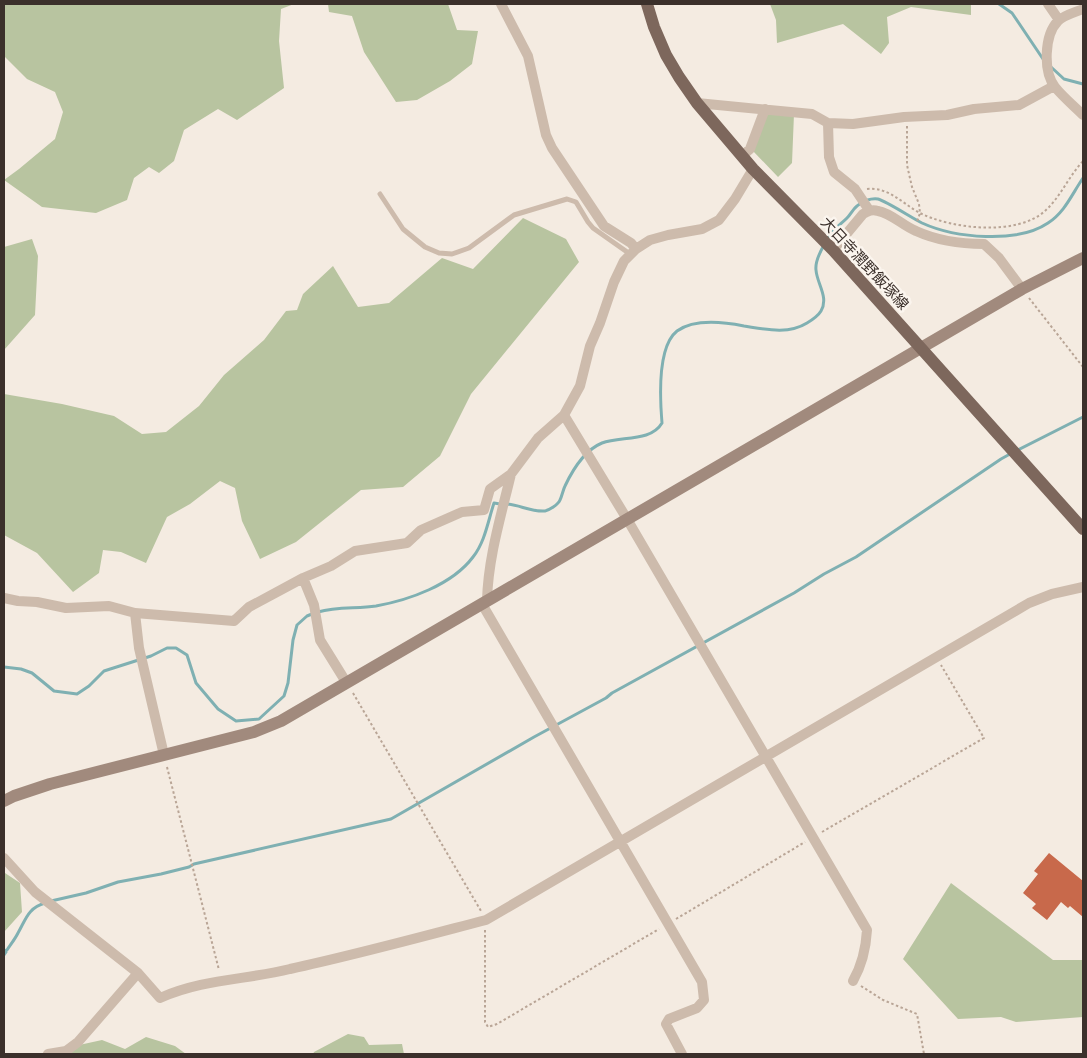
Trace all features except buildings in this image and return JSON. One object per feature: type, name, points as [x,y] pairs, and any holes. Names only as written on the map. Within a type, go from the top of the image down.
[{"type":"main road","name":"大日寺潤野飯塚線","points":[[647,4],[654,28],[666,55],[697,103],[753,169],[833,250],[1083,529]]},
{"type":"street","points":[[501,4],[528,56],[546,135],[552,148],[604,226],[631,243],[633,252]]},
{"type":"street","points":[[1048,4],[1059,20]]},
{"type":"street","points":[[1083,9],[1059,20],[1048,40],[1046,51],[1049,75],[1054,86],[1083,115]]},
{"type":"street","points":[[697,103],[812,114],[828,123],[853,124],[907,116],[946,115],[974,109],[1018,105],[1054,86]]},
{"type":"street","points":[[742,156],[750,149],[765,109]]},
{"type":"street","points":[[828,123],[829,157],[834,172],[855,189],[869,210]]},
{"type":"street","points":[[4,598],[66,608],[109,606],[135,613],[234,622],[249,607],[303,578],[331,566],[355,551],[407,543],[421,530],[462,512],[484,510],[490,489],[510,474],[538,438],[564,415],[580,386],[590,346],[614,282],[624,262],[633,252],[650,240],[702,229],[719,220],[753,169]]},
{"type":"street","points":[[833,250],[863,214],[869,210],[879,211],[914,231],[929,236],[959,244],[984,244],[999,258],[1022,289]]},
{"type":"street","points":[[4,801],[50,784],[254,732],[282,720],[1022,289],[1083,258]]},
{"type":"street","points":[[564,415],[627,519],[867,930],[864,954],[853,981]]},
{"type":"street","points":[[510,474],[484,603],[619,842],[702,982],[704,1000],[697,1008],[669,1019],[666,1024],[682,1054]]},
{"type":"street","points":[[303,578],[314,605],[320,640],[346,682]]},
{"type":"street","points":[[4,858],[35,892],[138,973],[160,998],[181,989],[222,980],[288,970],[486,920],[1029,603],[1052,594],[1083,587]]},
{"type":"street","points":[[135,613],[139,648],[164,755]]},
{"type":"street","points":[[48,1054],[66,1051],[78,1042],[138,973]]},
{"type":"lane","points":[[380,194],[403,229],[425,247],[439,253],[452,254],[469,248],[514,215],[568,199],[576,202],[592,228],[633,252]]},
{"type":"path","points":[[907,116],[907,165],[920,213]]},
{"type":"path","points":[[859,195],[868,189],[879,189],[889,192],[920,213],[954,224],[978,227],[1005,227],[1035,219],[1046,210],[1059,196],[1083,161]]},
{"type":"path","points":[[1022,289],[1083,367]]},
{"type":"path","points":[[346,682],[486,920],[485,1022],[488,1027],[497,1024],[984,738],[936,657]]},
{"type":"path","points":[[164,755],[222,980]]},
{"type":"path","points":[[853,981],[883,1000],[917,1014],[924,1054]]},
{"type":"green space","points":[[4,4],[294,4],[281,9],[279,41],[284,88],[237,120],[218,109],[184,130],[174,161],[159,173],[149,167],[134,178],[127,200],[96,213],[42,207],[4,180],[55,139],[63,112],[55,92],[27,79],[4,56]]},
{"type":"green space","points":[[328,4],[448,4],[457,30],[478,31],[472,64],[450,81],[417,100],[396,102],[364,52],[352,16],[329,12]]},
{"type":"green space","points":[[770,4],[971,4],[971,15],[911,7],[887,17],[889,43],[881,54],[843,24],[777,43],[776,20]]},
{"type":"green space","points":[[767,114],[794,114],[792,163],[778,177],[753,151]]},
{"type":"green space","points":[[523,218],[566,239],[579,262],[471,394],[440,456],[403,487],[361,490],[296,542],[260,559],[242,521],[235,488],[220,481],[190,504],[167,517],[146,563],[121,552],[103,550],[99,573],[73,592],[37,553],[4,535],[4,394],[62,404],[114,416],[142,434],[166,432],[199,406],[224,375],[264,340],[286,311],[297,310],[303,294],[333,266],[358,307],[389,303],[442,258],[473,269]]},
{"type":"green space","points":[[32,239],[38,256],[35,315],[4,350],[4,247]]},
{"type":"green space","points":[[4,870],[5,873],[20,883],[22,912],[4,932]]},
{"type":"green space","points":[[951,883],[1053,960],[1083,960],[1083,1017],[1016,1022],[1001,1017],[958,1019],[903,959]]},
{"type":"green space","points":[[348,1034],[364,1037],[369,1045],[402,1044],[404,1054],[313,1054]]},
{"type":"green space","points":[[146,1037],[175,1046],[186,1054],[38,1054],[102,1040],[125,1049]]},
{"type":"waterway","points":[[999,4],[1012,13],[1043,59]]},
{"type":"waterway","points":[[1051,67],[1064,79],[1083,84]]},
{"type":"waterway","points":[[827,240],[859,204],[875,199],[887,203],[922,223],[951,232],[986,236],[1020,234],[1035,230],[1054,219],[1064,208],[1083,178]]},
{"type":"waterway","points":[[507,504],[535,510],[549,510],[559,502],[572,473],[590,450],[602,443],[643,436],[657,429],[662,423],[661,374],[663,361],[666,349],[677,331],[692,324],[710,322],[768,330],[784,330],[800,327],[815,318],[820,313],[824,301],[816,267],[818,257],[824,245]]},
{"type":"waterway","points":[[1016,451],[1083,417]]},
{"type":"waterway","points":[[51,901],[86,893],[118,882],[161,874],[194,864],[391,819],[856,557],[1010,454]]},
{"type":"waterway","points":[[318,612],[332,609],[369,607],[402,600],[429,590],[454,576],[477,551],[494,503],[500,504]]},
{"type":"waterway","points":[[4,667],[21,669],[32,673],[54,691],[77,694],[89,686],[104,671],[151,656],[167,648],[176,648],[187,655],[196,683],[218,709],[236,721],[259,719],[284,696],[288,683],[293,640],[297,625],[312,614]]},
{"type":"waterway","points":[[4,955],[6,952],[4,951],[7,950],[31,911],[45,903]]}]
